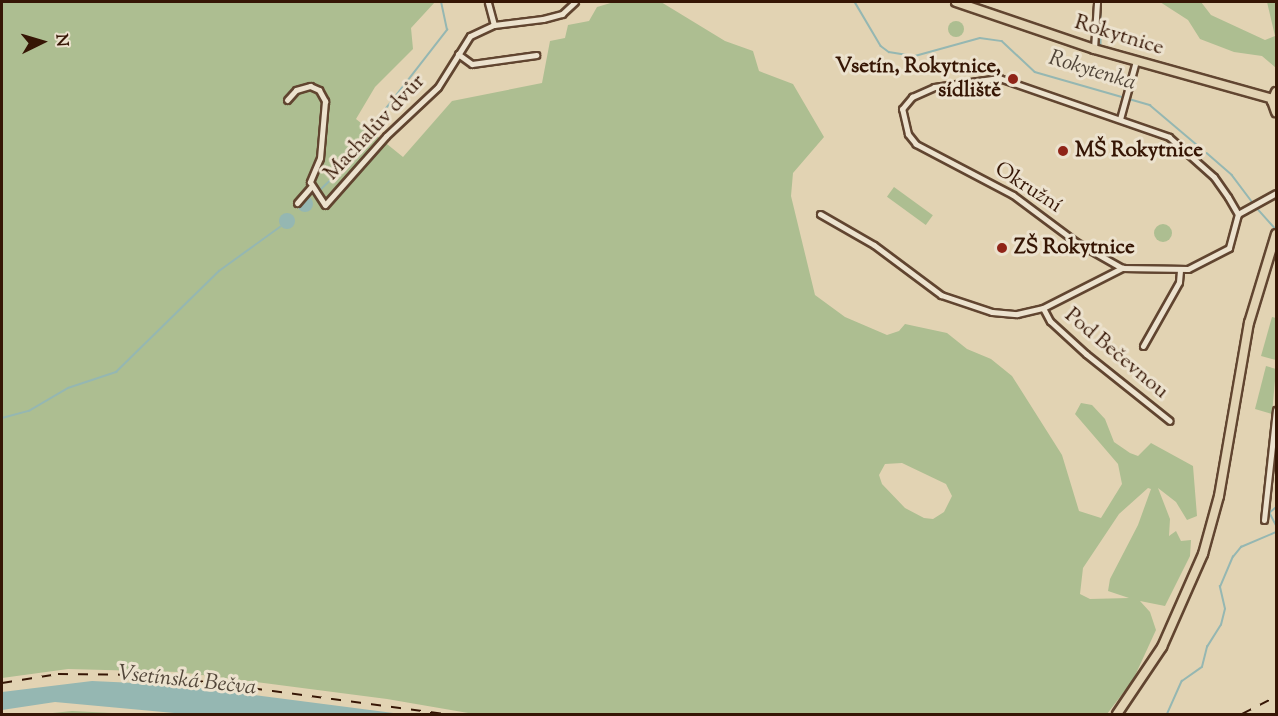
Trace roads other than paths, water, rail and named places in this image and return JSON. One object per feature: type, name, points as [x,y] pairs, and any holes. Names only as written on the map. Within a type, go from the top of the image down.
[{"type":"main road","name":"Rokytnice","points":[[956,2],[1094,49],[1275,95],[1276,112]]},
{"type":"main road","points":[[1117,714],[1166,639],[1203,554],[1219,496],[1249,323],[1276,234]]},
{"type":"street","points":[[488,2],[494,25]]},
{"type":"street","name":"Machalův dvůr","points":[[311,187],[326,205],[386,136],[438,87],[470,36],[494,25],[543,19],[569,10],[575,2]]},
{"type":"street","points":[[1094,49],[1096,2]]},
{"type":"street","points":[[458,54],[472,64],[536,55]]},
{"type":"street","points":[[1120,119],[1136,61]]},
{"type":"street","name":"Okružní","points":[[999,78],[1120,119],[1169,137],[1214,177],[1238,214],[1229,248],[1199,266],[1180,271],[1122,268],[993,185],[916,144],[902,120],[902,109],[912,97],[934,87],[999,78]]},
{"type":"street","name":"Machalův dvůr","points":[[287,100],[296,90],[310,86],[319,90],[325,101],[320,158],[311,187],[297,203]]},
{"type":"street","points":[[1238,214],[1276,193]]},
{"type":"street","points":[[820,214],[874,245],[941,295],[990,312],[1017,314],[1043,308],[1122,268]]},
{"type":"street","points":[[1143,346],[1179,282],[1180,271]]},
{"type":"street","name":"Pod Bečevnou","points":[[1043,308],[1050,321],[1086,354],[1170,421]]},
{"type":"street","points":[[1264,520],[1276,410]]},
{"type":"water","points":[[305,196],[311,198],[313,204],[311,210],[305,212],[299,210],[297,204],[299,198]]},
{"type":"water","points":[[287,213],[293,215],[295,221],[293,227],[287,229],[281,227],[279,221],[281,215]]},
{"type":"water","points":[[92,681],[178,685],[401,714],[185,714],[55,702],[2,710],[2,692]]},
{"type":"waterway","points":[[319,191],[362,150],[384,111],[447,30],[441,2]]},
{"type":"waterway","name":"Rokytenka","points":[[855,2],[881,46],[889,52],[915,56],[980,38],[1002,41],[1035,72],[1150,105],[1202,149]]},
{"type":"waterway","points":[[1101,2],[1101,44]]},
{"type":"waterway","name":"Rokytenka","points":[[1207,153],[1232,175],[1253,203]]},
{"type":"waterway","name":"Rokytenka","points":[[1256,207],[1276,229]]},
{"type":"waterway","points":[[2,418],[29,411],[68,388],[116,372],[219,271],[280,227]]},
{"type":"waterway","points":[[1276,508],[1270,513],[1276,525]]},
{"type":"waterway","points":[[1167,714],[1182,681],[1202,667],[1207,647],[1221,625],[1225,609],[1220,587],[1233,557],[1241,547],[1276,532]]},
{"type":"railway","points":[[2,683],[58,674],[153,675],[446,714]]},
{"type":"railway","points":[[1242,714],[1276,697]]},
{"type":"place","name":"Vsetín, Rokytnice, sídliště","points":[[1013,79]]},
{"type":"place","name":"MŠ Rokytnice","points":[[1063,151]]},
{"type":"place","name":"ZŠ Rokytnice","points":[[1002,248]]},
{"type":"water label","name":"Vsetínská Bečva","points":[[187,682]]}]
